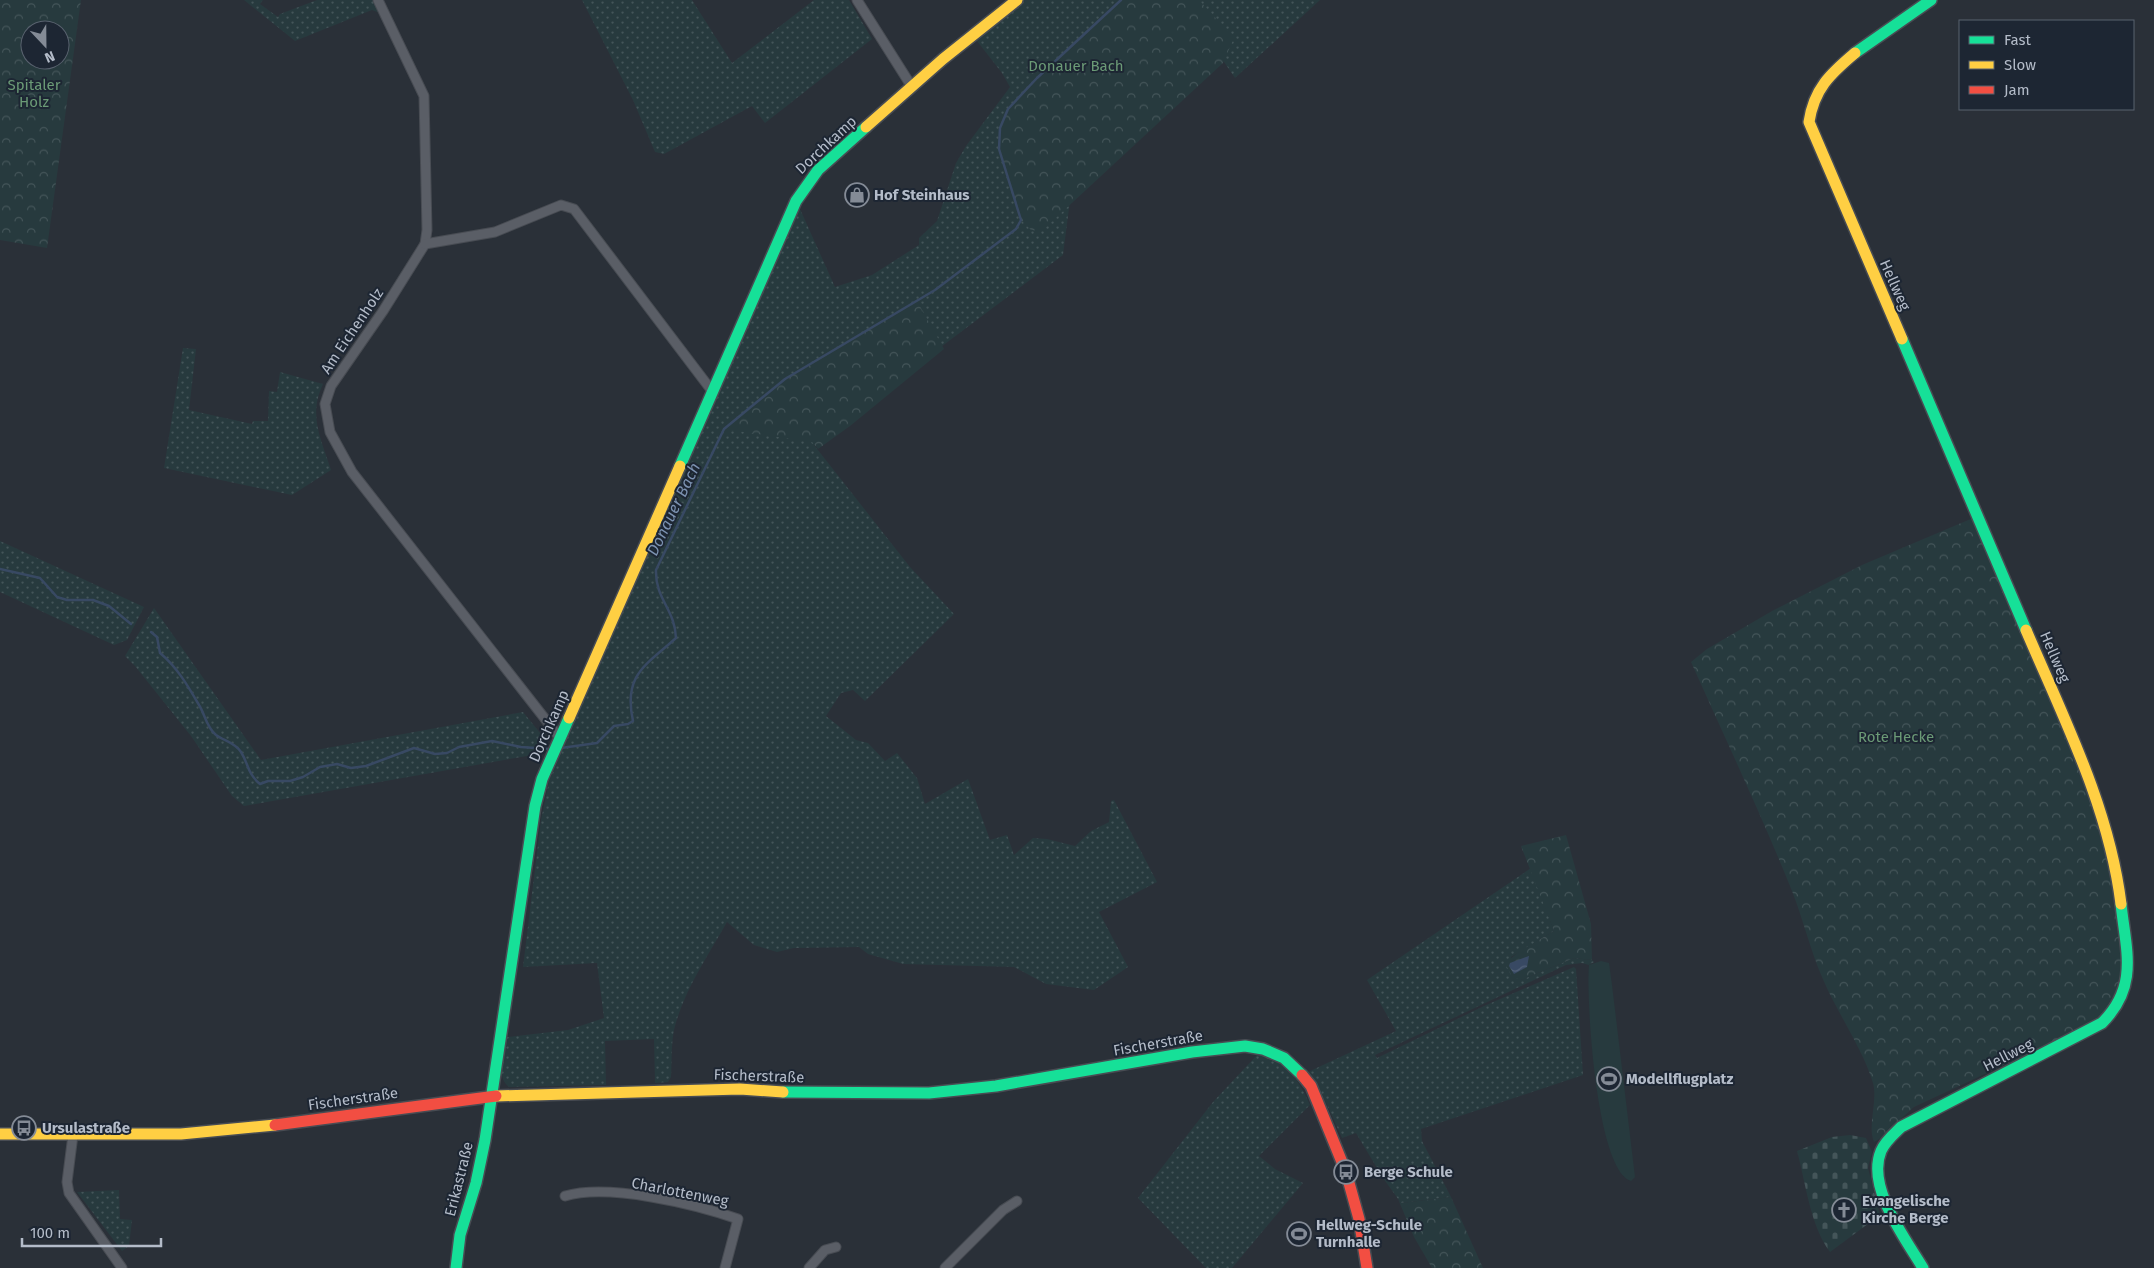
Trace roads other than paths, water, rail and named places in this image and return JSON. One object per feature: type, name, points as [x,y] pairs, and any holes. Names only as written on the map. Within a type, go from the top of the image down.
[{"type":"street","points":[[378,0],[424,96],[425,244],[495,232],[561,205],[574,209],[712,391]]},
{"type":"street","points":[[857,0],[912,87]]},
{"type":"street","name":"Dorchkamp","points":[[492,1096],[492,1082],[535,806],[542,778],[794,203],[807,181],[912,87],[1017,0]]},
{"type":"street","name":"Hellweg","points":[[1923,1268],[1882,1192],[1877,1163],[1885,1142],[1901,1127],[2102,1023],[2122,998],[2128,966],[2116,864],[2090,779],[1809,122],[1811,102],[1828,77],[1860,50],[1931,0]]},
{"type":"street","name":"Am Eichenholz","points":[[425,244],[384,310],[331,386],[325,404],[330,432],[341,456],[362,485],[557,745]]},
{"type":"street","name":"Fischerstraße","points":[[0,1134],[181,1134],[249,1129],[492,1096],[740,1089],[885,1094],[936,1093],[996,1086],[1223,1047],[1254,1047],[1271,1052],[1296,1067],[1307,1079],[1317,1097],[1352,1192],[1367,1268]]},
{"type":"street","name":"Erikastraße","points":[[456,1268],[455,1258],[466,1213],[476,1183],[492,1096]]},
{"type":"street","points":[[73,1135],[67,1182],[69,1193],[122,1268]]},
{"type":"street","name":"Charlottenweg","points":[[565,1196],[580,1192],[647,1197],[716,1211],[738,1218],[724,1268]]},
{"type":"street","points":[[945,1268],[1003,1210],[1017,1200]]},
{"type":"street","points":[[809,1268],[825,1250],[836,1246]]},
{"type":"water","points":[[1529,956],[1527,967],[1514,974],[1509,966],[1510,963]]},
{"type":"waterway","name":"Donauer Bach","points":[[561,748],[597,743],[614,726],[628,724],[633,721],[631,693],[634,682],[646,664],[676,638],[672,619],[659,589],[656,570],[724,429],[785,379],[935,290],[1016,229],[1021,220],[999,149],[1000,128],[1008,109],[1037,78],[1121,0]]},
{"type":"waterway","name":"Donauer Bach","points":[[0,569],[40,578],[57,597],[67,600],[93,600],[109,606],[131,624]]},
{"type":"waterway","name":"Donauer Bach","points":[[151,632],[157,637],[160,653],[172,664],[186,684],[210,728],[216,735],[232,744],[241,752],[253,776],[260,784],[268,781],[290,781],[303,777],[320,767],[337,764],[351,768],[366,766],[414,748],[435,754],[447,753],[459,747],[492,741],[521,747],[550,749]]},
{"type":"place","name":"Hof Steinhaus","points":[[857,195]]},
{"type":"place","name":"Modellflugplatz","points":[[1609,1079]]},
{"type":"place","name":"Ursulastraße","points":[[24,1128]]},
{"type":"place","name":"Berge Schule","points":[[1346,1172]]},
{"type":"place","name":"Evangelische Kirche Berge","points":[[1844,1210]]},
{"type":"place","name":"Hellweg-Schule Turnhalle","points":[[1299,1234]]},
{"type":"park label","name":"Spitaler Holz","points":[[34,94]]},
{"type":"park label","name":"Rote Hecke","points":[[1896,737]]}]
